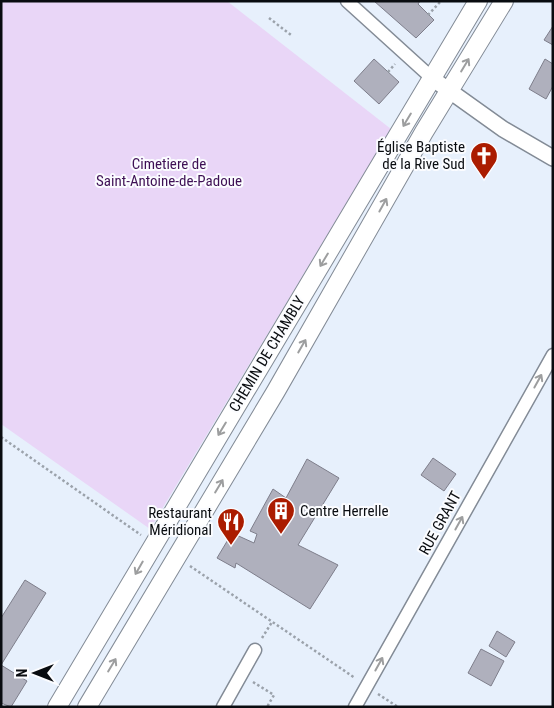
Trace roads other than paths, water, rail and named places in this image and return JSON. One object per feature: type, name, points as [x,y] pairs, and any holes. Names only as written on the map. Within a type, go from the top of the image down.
[{"type":"main road","name":"CHEMIN DE CHAMBLY","points":[[57,707],[478,1]]},
{"type":"main road","name":"CHEMIN DE CHAMBLY","points":[[87,707],[276,391],[449,91],[504,1]]},
{"type":"main road","points":[[253,377],[276,391]]},
{"type":"street","points":[[347,1],[433,79],[504,129],[553,158]]},
{"type":"street","name":"RUE GRANT","points":[[355,707],[553,355]]},
{"type":"street","points":[[223,707],[255,650]]},
{"type":"place","name":"Église Baptiste de la Rive Sud","points":[[484,180]]},
{"type":"place","name":"Centre Herrelle","points":[[281,535]]},
{"type":"place","name":"Restaurant Méridional","points":[[231,546]]},
{"type":"park label","name":"Cimetiere de Saint-Antoine-de-Padoue","points":[[169,172]]}]
